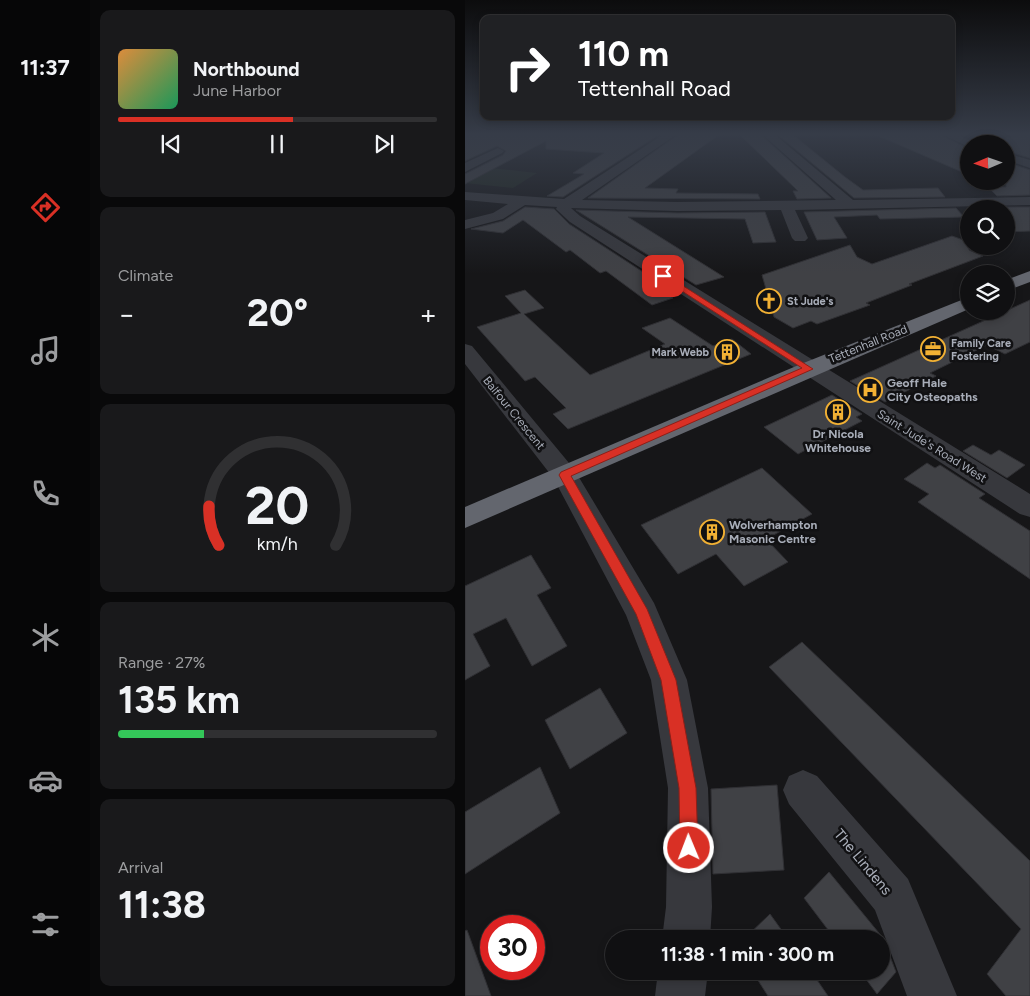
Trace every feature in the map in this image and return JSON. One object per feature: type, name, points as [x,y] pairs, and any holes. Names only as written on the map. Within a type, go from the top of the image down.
[{"type":"highway","points":[[1015,282],[1030,276]]},
{"type":"highway","name":"Tettenhall Road","points":[[465,518],[960,306]]},
{"type":"street","points":[[568,203],[602,180]]},
{"type":"street","points":[[821,180],[850,205]]},
{"type":"street","points":[[465,196],[522,201],[686,206],[1030,201]]},
{"type":"street","points":[[465,225],[498,216],[522,201]]},
{"type":"street","name":"Saint Jude's Road West","points":[[568,203],[563,209],[575,219],[809,369],[1030,507]]},
{"type":"street","points":[[786,206],[800,238]]},
{"type":"street","name":"Balfour Crescent","points":[[465,350],[565,475],[643,613],[669,680],[688,788],[689,907],[687,930]]},
{"type":"street","name":"The Lindens","points":[[803,790],[892,895],[932,996]]},
{"type":"street","points":[[680,996],[682,980]]},
{"type":"shaded area","points":[[469,180],[525,180],[513,188],[465,183]]},
{"type":"building","points":[[573,180],[588,180],[563,197],[547,196]]},
{"type":"building","points":[[613,180],[655,180],[645,188],[678,189],[676,193],[758,194],[760,199],[588,198]]},
{"type":"building","points":[[787,180],[812,180],[831,198],[797,199],[793,191],[798,191]]},
{"type":"building","points":[[833,180],[850,180],[863,190],[938,188],[945,197],[854,198]]},
{"type":"building","points":[[1015,180],[1030,180],[1030,195],[997,196],[991,190],[1015,190]]},
{"type":"building","points":[[525,207],[554,209],[569,224],[674,292],[667,294],[673,298],[652,305],[606,271],[600,273],[570,250],[566,252],[523,220],[503,233],[471,229],[503,221]]},
{"type":"building","points":[[1015,207],[1030,207],[1030,231],[1015,232]]},
{"type":"building","points":[[956,208],[960,212],[960,217],[880,219],[877,215],[834,217],[847,238],[817,240],[804,212]]},
{"type":"building","points":[[576,210],[677,213],[765,212],[776,242],[753,243],[745,219],[628,217],[724,277],[696,285]]},
{"type":"building","points":[[952,236],[960,239],[960,255],[983,256],[909,284],[912,285],[866,303],[870,305],[817,324],[811,321],[793,328],[774,317],[762,275],[850,245],[857,257],[872,264]]},
{"type":"building","points":[[525,290],[544,308],[524,314],[590,375],[665,344],[642,328],[670,318],[713,346],[732,339],[751,354],[568,429],[553,414],[566,408],[535,377],[525,381],[477,327],[521,313],[505,296]]},
{"type":"building","points":[[1030,300],[1030,342],[1005,354],[987,345],[930,373],[936,376],[885,402],[850,381],[986,320],[1015,320],[1015,307]]},
{"type":"building","points":[[832,395],[862,414],[856,417],[862,421],[798,454],[764,427]]},
{"type":"building","points":[[973,445],[991,455],[999,450],[1025,465],[1007,478],[963,451]]},
{"type":"building","points":[[927,463],[935,468],[940,465],[985,494],[979,498],[1030,531],[1030,579],[918,502],[929,494],[904,479]]},
{"type":"building","name":"Wolverhampton Masonic Centre","points":[[762,468],[812,514],[766,539],[788,562],[744,586],[716,554],[678,574],[641,525]]},
{"type":"building","points":[[531,555],[551,588],[537,595],[567,646],[532,666],[506,618],[473,634],[490,666],[465,680],[465,586]]},
{"type":"building","points":[[802,642],[1030,861],[1030,996],[1006,996],[987,974],[1021,929],[769,667]]},
{"type":"building","points":[[600,688],[627,733],[570,769],[545,720]]},
{"type":"building","points":[[540,767],[560,813],[465,874],[465,812]]},
{"type":"building","points":[[777,785],[784,870],[713,874],[711,789]]},
{"type":"building","points":[[829,872],[876,930],[828,930],[804,898]]},
{"type":"building","points":[[770,914],[782,930],[753,930]]},
{"type":"building","points":[[467,930],[480,966],[480,980],[485,980],[491,996],[465,996],[465,931]]},
{"type":"building","points":[[890,956],[896,972],[890,979]]},
{"type":"building","points":[[758,980],[817,980],[828,996],[768,996]]},
{"type":"building","points":[[867,980],[889,980],[877,994]]},
{"type":"place","name":"St Jude's","points":[[769,301]]},
{"type":"place","name":"Family Care Fostering","points":[[933,349]]},
{"type":"place","name":"Mark Webb","points":[[727,352]]},
{"type":"place","name":"Geoff Hale City Osteopaths","points":[[870,390]]},
{"type":"place","name":"Dr Nicola Whitehouse","points":[[838,412]]},
{"type":"place","name":"Wolverhampton Masonic Centre","points":[[712,532]]},
{"type":"route","points":[[663,276],[809,369],[565,475],[643,613],[669,680],[688,788],[689,848]]}]
